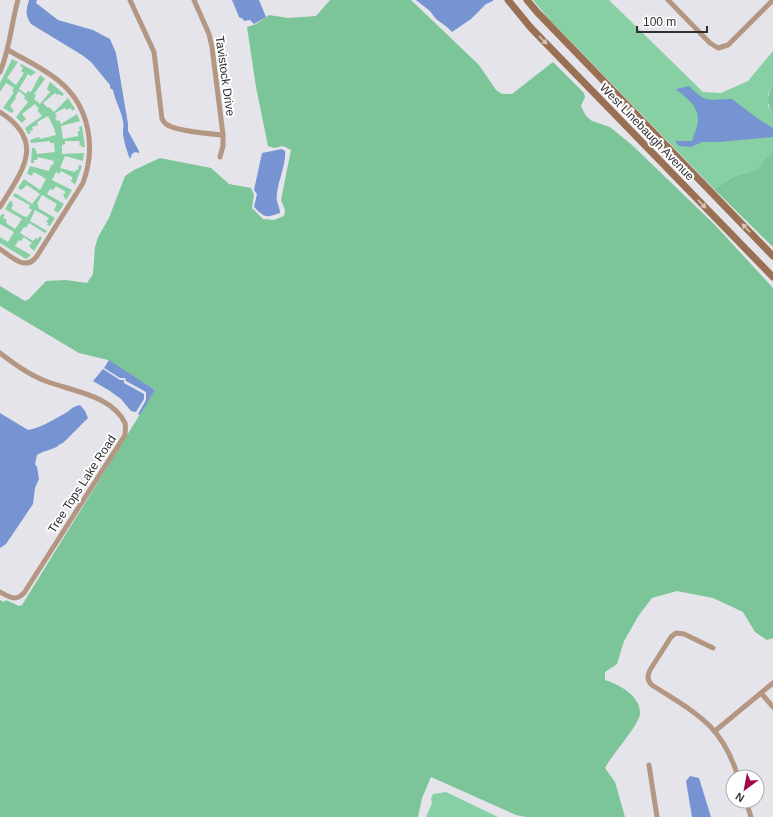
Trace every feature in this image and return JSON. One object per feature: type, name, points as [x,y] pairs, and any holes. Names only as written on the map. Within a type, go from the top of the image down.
[{"type":"main road","name":"West Linebaugh Avenue","points":[[508,0],[526,21],[773,277]]},
{"type":"main road","name":"West Linebaugh Avenue","points":[[527,0],[773,256]]},
{"type":"main road","points":[[526,21],[537,12]]},
{"type":"street","points":[[0,72],[8,50],[18,0]]},
{"type":"street","name":"Tavistock Drive","points":[[130,0],[154,52],[162,119],[170,126],[197,133],[223,135]]},
{"type":"street","name":"Tavistock Drive","points":[[194,0],[209,34],[212,47],[223,135],[223,146],[220,157]]},
{"type":"street","points":[[668,0],[710,43],[718,48],[728,45],[773,0]]},
{"type":"street","points":[[0,249],[22,263],[28,264],[36,258],[83,183],[90,150],[87,124],[70,92],[56,79],[8,50]]},
{"type":"street","points":[[0,112],[17,124],[27,150],[26,162],[21,173],[0,207]]},
{"type":"street","name":"Tree Tops Lake Road","points":[[0,353],[16,365],[46,382],[84,392],[101,400],[118,413],[125,424],[125,435],[24,593],[19,598],[12,598],[0,592]]},
{"type":"street","points":[[713,648],[684,634],[676,633],[670,637],[648,675],[649,683],[696,713],[715,731],[731,756],[735,769]]},
{"type":"street","points":[[715,731],[773,683]]},
{"type":"street","points":[[761,692],[773,707]]},
{"type":"street","points":[[649,765],[657,817]]},
{"type":"green space","points":[[330,0],[411,0],[479,65],[496,90],[502,94],[512,94],[553,62],[584,93],[585,97],[581,106],[586,116],[592,121],[610,127],[632,145],[714,224],[773,288],[773,638],[767,640],[755,632],[743,612],[713,598],[677,591],[652,598],[639,615],[624,641],[617,664],[605,672],[605,680],[623,688],[633,697],[637,702],[640,714],[630,733],[605,768],[615,782],[625,817],[526,817],[516,815],[431,777],[422,798],[418,817],[0,817],[0,600],[4,602],[6,600],[19,606],[22,605],[155,390],[108,360],[79,353],[0,306],[0,286],[25,301],[29,299],[46,281],[66,280],[87,283],[93,274],[95,247],[98,237],[109,218],[125,176],[134,170],[160,158],[211,168],[229,184],[251,188],[254,195],[252,208],[263,219],[274,220],[284,216],[285,210],[281,200],[291,150],[283,146],[274,148],[268,146],[256,87],[247,27],[256,24],[269,15],[288,18],[316,16]]},
{"type":"green space","points":[[533,0],[609,0],[703,92],[721,93],[748,81],[773,51],[773,86],[768,94],[768,106],[773,113],[773,149],[770,154],[755,170],[735,176],[714,189],[548,18]]},
{"type":"green space","points":[[12,59],[18,62],[7,78],[16,85],[24,73],[21,71],[23,68],[20,66],[21,64],[36,72],[31,76],[28,74],[19,89],[26,94],[28,91],[31,92],[40,75],[45,79],[34,94],[36,95],[34,99],[40,104],[50,92],[47,89],[50,82],[64,94],[62,96],[55,93],[43,103],[48,108],[49,107],[54,112],[68,98],[75,109],[72,111],[71,108],[66,110],[65,108],[55,113],[57,117],[55,118],[57,121],[59,120],[61,124],[77,114],[80,121],[61,126],[63,139],[78,136],[78,131],[80,131],[79,127],[82,126],[85,147],[81,147],[81,145],[79,145],[79,141],[65,141],[65,144],[62,145],[62,154],[84,153],[83,161],[65,156],[60,168],[75,172],[78,170],[79,165],[82,166],[75,185],[70,180],[72,180],[72,177],[61,171],[59,174],[56,172],[52,180],[72,190],[66,200],[63,195],[66,192],[56,186],[53,190],[50,189],[47,194],[64,204],[58,213],[54,210],[57,204],[42,195],[37,204],[39,206],[38,208],[55,218],[50,226],[47,225],[48,223],[46,222],[49,218],[35,210],[30,221],[47,231],[45,233],[29,223],[26,228],[24,227],[20,233],[33,241],[36,238],[38,239],[40,236],[42,238],[34,251],[29,246],[32,243],[24,237],[21,241],[19,240],[15,246],[31,255],[26,259],[0,243],[0,237],[8,242],[14,232],[0,224],[0,217],[2,214],[5,215],[3,218],[7,220],[6,223],[15,229],[22,219],[5,209],[10,201],[13,202],[12,204],[15,206],[13,205],[11,209],[23,216],[27,217],[32,210],[29,208],[30,205],[13,196],[15,193],[32,204],[40,194],[27,185],[21,190],[18,188],[24,179],[40,190],[46,179],[34,172],[32,175],[33,176],[27,174],[30,166],[49,171],[54,161],[38,157],[37,160],[34,160],[34,163],[31,163],[32,148],[35,148],[37,154],[55,152],[54,143],[50,143],[50,141],[31,143],[30,140],[39,137],[40,139],[56,135],[48,116],[37,122],[38,125],[32,127],[33,130],[28,134],[25,128],[42,116],[37,110],[39,109],[35,104],[22,114],[26,119],[22,123],[16,117],[28,102],[24,98],[25,96],[19,91],[10,106],[14,111],[12,113],[3,108],[14,92],[12,91],[14,88],[6,83],[0,92],[0,83]]},
{"type":"green space","points":[[773,86],[773,113],[768,103],[768,97]]},
{"type":"green space","points":[[773,149],[773,247],[714,189],[735,176],[755,170]]},
{"type":"green space","points":[[446,792],[498,817],[426,817],[432,803],[431,799],[433,794]]},
{"type":"water","points":[[29,0],[37,0],[36,3],[58,20],[93,30],[110,39],[116,53],[128,131],[139,153],[135,152],[132,154],[130,159],[124,139],[122,117],[110,85],[91,62],[82,55],[31,24],[27,12]]},
{"type":"water","points":[[232,0],[259,0],[266,17],[254,24],[250,20],[244,21],[239,17]]},
{"type":"water","points":[[416,0],[493,1],[486,4],[471,19],[452,32]]},
{"type":"water","points":[[689,86],[700,96],[709,100],[732,99],[773,128],[773,137],[720,142],[702,142],[691,147],[679,146],[675,141],[692,141],[698,122],[696,110],[693,105],[676,89]]},
{"type":"water","points":[[282,149],[285,151],[285,156],[277,195],[280,213],[272,216],[266,216],[254,207],[257,194],[254,190],[262,153]]},
{"type":"water","points":[[109,360],[155,390],[140,415],[138,414],[146,400],[146,392],[126,381],[125,378],[120,378],[104,368]]},
{"type":"water","points":[[103,369],[120,380],[124,380],[124,383],[144,394],[144,399],[136,412],[131,411],[121,399],[93,381]]},
{"type":"water","points":[[80,405],[88,418],[63,443],[37,455],[35,464],[39,479],[35,488],[33,504],[6,544],[0,548],[0,413],[28,430],[46,424]]},
{"type":"water","points":[[690,776],[699,778],[711,817],[692,817],[686,781]]}]
